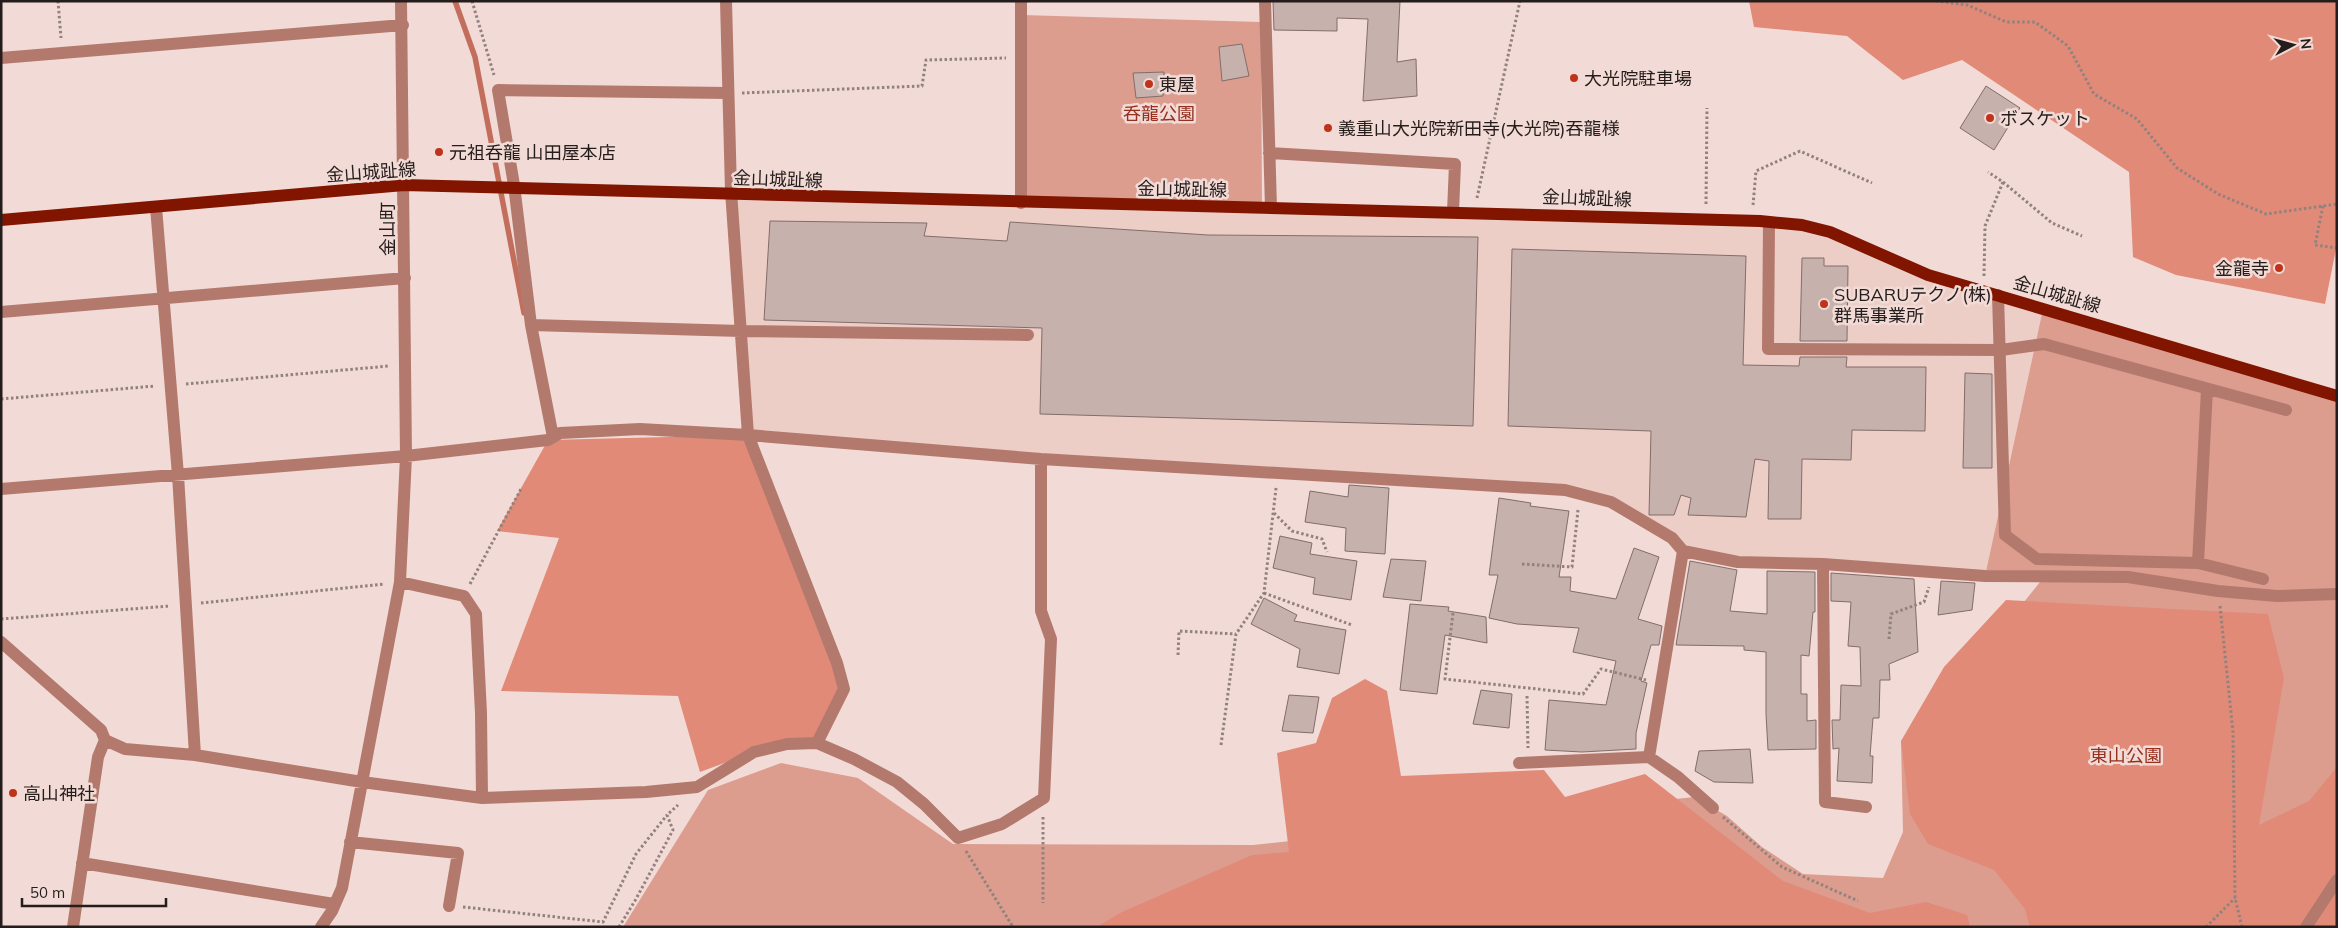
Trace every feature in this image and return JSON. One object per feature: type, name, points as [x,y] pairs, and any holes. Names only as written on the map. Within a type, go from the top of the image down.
[{"type":"main road","name":"金山城趾線","points":[[1,220],[404,185],[1021,203],[1474,212],[1769,222],[1802,225],[1830,232],[1928,275],[2337,396]]},
{"type":"street","name":"金山町","points":[[321,927],[342,888],[400,582],[406,456],[403,25],[401,1]]},
{"type":"street","points":[[726,1],[732,195],[748,435],[837,663],[844,689],[817,743]]},
{"type":"street","points":[[1021,203],[1022,1]]},
{"type":"street","points":[[1264,1],[1271,208]]},
{"type":"street","points":[[1,58],[403,25]]},
{"type":"street","points":[[553,437],[531,325],[515,188],[498,90],[728,93]]},
{"type":"street","points":[[1269,153],[1455,164],[1453,212]]},
{"type":"street","points":[[156,207],[178,475],[194,755]]},
{"type":"street","points":[[1769,222],[1768,349],[2001,350],[2044,344],[2286,410]]},
{"type":"street","points":[[1,312],[405,278]]},
{"type":"street","points":[[1998,295],[2005,535],[2037,559],[2198,563],[2263,579]]},
{"type":"street","points":[[531,325],[741,331],[1028,335]]},
{"type":"street","points":[[2198,563],[2207,389]]},
{"type":"street","points":[[1,489],[406,456],[548,440],[560,433],[640,429],[748,435],[1041,459],[1565,490],[1611,502],[1672,538],[1684,551],[1738,562],[1823,564],[1985,576],[2128,577],[2218,591],[2277,596],[2337,594]]},
{"type":"street","points":[[1,642],[101,730],[106,740],[125,749],[194,755],[362,782],[482,798],[646,792],[697,788],[754,752],[787,744],[817,743],[854,759],[897,782],[924,804],[958,838],[1002,824],[1044,798],[1051,639],[1041,611],[1041,459]]},
{"type":"street","points":[[1650,757],[1684,551]]},
{"type":"street","points":[[1823,564],[1825,802],[1866,807]]},
{"type":"street","points":[[400,582],[464,596],[476,614],[481,713],[482,798]]},
{"type":"street","points":[[73,927],[98,757],[106,740]]},
{"type":"street","points":[[1524,763],[1650,757],[1678,777],[1713,808]]},
{"type":"street","points":[[350,842],[458,854],[449,906]]},
{"type":"street","points":[[82,864],[334,904]]},
{"type":"street","points":[[2306,927],[2337,880]]},
{"type":"path","points":[[58,1],[62,53]]},
{"type":"path","points":[[472,1],[498,90]]},
{"type":"path","points":[[1474,212],[1520,1]]},
{"type":"path","points":[[1936,1],[1967,5],[2006,22],[2035,22],[2068,46],[2094,94],[2137,119],[2177,168],[2218,194],[2266,214],[2337,204]]},
{"type":"path","points":[[728,93],[922,86],[926,60],[1021,58]]},
{"type":"path","points":[[1706,220],[1707,108]]},
{"type":"path","points":[[1752,221],[1756,172],[1800,151],[1872,183]]},
{"type":"path","points":[[1988,172],[2003,182],[2052,223],[2082,236]]},
{"type":"path","points":[[1984,291],[1985,226],[2003,182]]},
{"type":"path","points":[[2323,206],[2315,246],[2337,248]]},
{"type":"path","points":[[1,399],[405,365]]},
{"type":"path","points":[[1221,745],[1236,634],[1264,593],[1278,473]]},
{"type":"path","points":[[464,596],[521,489]]},
{"type":"path","points":[[1522,564],[1572,567],[1580,494]]},
{"type":"path","points":[[1274,512],[1292,531],[1322,539],[1327,552]]},
{"type":"path","points":[[1889,639],[1891,614],[1924,602],[1935,572]]},
{"type":"path","points":[[2218,591],[2233,732],[2235,898],[2242,927]]},
{"type":"path","points":[[1264,593],[1352,625]]},
{"type":"path","points":[[1453,613],[1445,679],[1583,694],[1601,669],[1661,684]]},
{"type":"path","points":[[1178,656],[1179,631],[1236,634]]},
{"type":"path","points":[[1524,763],[1527,696]]},
{"type":"path","points":[[449,906],[603,922],[636,854],[667,815],[697,788]]},
{"type":"path","points":[[1043,903],[1044,798]]},
{"type":"path","points":[[1713,808],[1782,867],[1858,902]]},
{"type":"path","points":[[619,927],[672,830],[667,815]]},
{"type":"path","points":[[958,838],[1012,927]]},
{"type":"path","points":[[2206,927],[2235,898]]},
{"type":"shaded area","points":[[732,195],[1802,225],[2043,309],[1985,576],[1683,551],[1611,502],[1565,490],[748,435]]},
{"type":"green space","points":[[1749,1],[2337,1],[2337,244],[2325,304],[2176,275],[2133,257],[2129,172],[1962,60],[1903,80],[1847,36],[1754,27]]},
{"type":"green space","name":"呑龍公園","points":[[1022,15],[1261,22],[1262,208],[1021,203]]},
{"type":"green space","name":"東山公園","points":[[2043,309],[2337,396],[2337,927],[623,927],[708,790],[781,763],[858,778],[953,844],[1253,845],[1694,797],[1727,816],[1762,847],[1803,874],[1883,878],[1903,832],[1901,741],[1987,648],[2044,577],[1985,576]]},
{"type":"green space","points":[[748,435],[844,689],[817,743],[754,752],[700,772],[678,696],[501,691],[559,538],[497,531],[548,440]]},
{"type":"green space","points":[[2006,600],[2268,614],[2284,678],[2259,825],[2309,801],[2337,767],[2337,927],[2030,927],[2025,909],[1994,870],[1928,844],[1910,814],[1901,741],[1944,667]]},
{"type":"green space","points":[[1365,679],[1387,691],[1401,776],[1544,770],[1565,797],[1645,774],[1783,881],[1870,913],[1926,902],[1967,915],[1970,927],[1097,927],[1120,913],[1252,855],[1289,852],[1277,753],[1316,743],[1332,698]]},
{"type":"building","points":[[1273,1],[1400,1],[1397,62],[1416,59],[1417,96],[1363,101],[1368,19],[1337,18],[1337,31],[1274,30]]},
{"type":"building","points":[[1242,44],[1249,76],[1222,81],[1219,47]]},
{"type":"building","name":"東屋","points":[[1164,72],[1163,96],[1136,98],[1133,73]]},
{"type":"building","name":"ボスケット","points":[[1986,86],[2020,108],[1994,150],[1960,128]]},
{"type":"building","points":[[770,221],[927,223],[924,236],[1007,241],[1010,222],[1208,235],[1478,237],[1473,426],[1040,414],[1042,328],[764,320]]},
{"type":"building","points":[[1512,249],[1746,256],[1743,365],[1799,366],[1800,357],[1847,357],[1846,367],[1926,367],[1925,431],[1852,430],[1851,460],[1802,459],[1801,519],[1768,519],[1769,461],[1755,459],[1746,517],[1688,515],[1691,498],[1681,495],[1674,515],[1649,515],[1651,431],[1508,426]]},
{"type":"building","name":"SUBARUテクノ(株) 群馬事業所","points":[[1802,258],[1824,258],[1824,266],[1848,266],[1847,341],[1800,341]]},
{"type":"building","points":[[1965,373],[1992,374],[1992,468],[1963,468]]},
{"type":"building","points":[[1349,485],[1389,488],[1385,554],[1345,551],[1346,528],[1305,522],[1310,491],[1348,497]]},
{"type":"building","points":[[1499,498],[1531,503],[1530,506],[1569,511],[1559,577],[1571,577],[1570,591],[1616,599],[1634,548],[1659,557],[1638,619],[1662,626],[1659,645],[1651,645],[1641,681],[1647,683],[1636,733],[1636,749],[1582,752],[1545,750],[1549,700],[1606,705],[1616,661],[1573,652],[1579,628],[1517,624],[1489,618],[1498,575],[1489,575]]},
{"type":"building","points":[[1280,536],[1312,543],[1310,554],[1357,561],[1351,600],[1313,594],[1315,578],[1273,568]]},
{"type":"building","points":[[1391,559],[1426,561],[1421,601],[1383,597]]},
{"type":"building","points":[[1690,561],[1737,570],[1730,611],[1767,614],[1767,571],[1815,572],[1815,612],[1813,612],[1809,656],[1801,655],[1801,694],[1807,694],[1807,721],[1816,720],[1816,749],[1768,750],[1766,652],[1744,650],[1744,646],[1676,645]]},
{"type":"building","points":[[1831,573],[1914,579],[1918,652],[1889,664],[1890,680],[1880,680],[1879,718],[1873,718],[1870,756],[1873,756],[1872,783],[1837,781],[1839,748],[1833,749],[1832,720],[1840,720],[1841,685],[1861,686],[1860,647],[1848,646],[1851,602],[1831,601]]},
{"type":"building","points":[[1941,581],[1975,583],[1972,610],[1938,615]]},
{"type":"building","points":[[1264,598],[1297,615],[1294,621],[1346,630],[1339,674],[1297,667],[1300,649],[1251,624]]},
{"type":"building","points":[[1410,604],[1449,607],[1448,611],[1486,617],[1487,643],[1445,635],[1437,694],[1400,690]]},
{"type":"building","points":[[1481,690],[1512,694],[1509,728],[1473,724]]},
{"type":"building","points":[[1289,695],[1319,697],[1313,733],[1282,731]]},
{"type":"building","points":[[1750,749],[1753,783],[1714,782],[1695,771],[1699,751]]},
{"type":"waterway","points":[[455,1],[475,57],[524,313]]},
{"type":"place","name":"大光院駐車場","points":[[1574,78]]},
{"type":"place","name":"東屋","points":[[1149,84]]},
{"type":"place","name":"ボスケット","points":[[1990,118]]},
{"type":"place","name":"義重山大光院新田寺(大光院)吞龍様","points":[[1328,128]]},
{"type":"place","name":"元祖呑龍 山田屋本店","points":[[439,152]]},
{"type":"place","name":"金龍寺","points":[[2279,268]]},
{"type":"place","name":"SUBARUテクノ(株) 群馬事業所","points":[[1824,304]]},
{"type":"place","name":"高山神社","points":[[13,793]]}]
